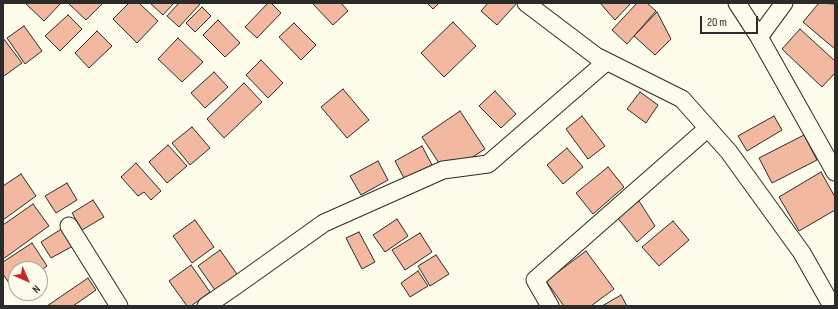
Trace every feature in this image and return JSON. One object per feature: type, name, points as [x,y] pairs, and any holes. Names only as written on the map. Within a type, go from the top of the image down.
[{"type":"street","points":[[526,3],[596,56],[682,99],[729,152],[802,252],[832,306]]},
{"type":"street","points":[[737,3],[759,37],[835,172]]},
{"type":"street","points":[[759,37],[784,3]]},
{"type":"street","points":[[206,306],[324,223],[444,170],[488,164],[606,62]]},
{"type":"street","points":[[550,306],[535,280],[708,128]]},
{"type":"street","points":[[69,226],[119,306]]},
{"type":"building","points":[[61,3],[44,21],[26,4]]},
{"type":"building","points":[[103,3],[86,20],[69,4]]},
{"type":"building","points":[[129,3],[139,3],[158,21],[137,43],[113,19]]},
{"type":"building","points":[[174,3],[163,15],[151,4]]},
{"type":"building","points":[[179,3],[201,3],[179,27],[167,16]]},
{"type":"building","points":[[268,3],[271,3],[281,13],[257,38],[245,27]]},
{"type":"building","points":[[312,3],[341,3],[348,11],[333,25]]},
{"type":"building","points":[[427,3],[439,3],[433,9]]},
{"type":"building","points":[[488,3],[517,3],[497,25],[481,11]]},
{"type":"building","points":[[600,3],[631,3],[615,20]]},
{"type":"building","points":[[637,3],[647,3],[656,11],[627,44],[612,30]]},
{"type":"building","points":[[819,3],[835,4],[835,49],[803,22]]},
{"type":"building","points":[[202,7],[211,16],[195,32],[186,23]]},
{"type":"building","points":[[657,12],[671,39],[655,55],[634,36]]},
{"type":"building","points":[[68,15],[82,29],[60,51],[45,36]]},
{"type":"building","points":[[218,20],[240,43],[225,57],[203,35]]},
{"type":"building","points":[[453,22],[476,46],[444,77],[421,53]]},
{"type":"building","points":[[294,23],[316,45],[301,60],[279,37]]},
{"type":"building","points":[[24,26],[42,51],[25,64],[7,38]]},
{"type":"building","points":[[800,29],[835,61],[835,73],[822,87],[782,49]]},
{"type":"building","points":[[97,31],[112,46],[89,68],[75,53]]},
{"type":"building","points":[[3,38],[22,63],[4,76],[3,74]]},
{"type":"building","points":[[178,38],[203,62],[182,82],[158,59]]},
{"type":"building","points":[[261,60],[283,83],[268,98],[246,75]]},
{"type":"building","points":[[214,72],[228,87],[205,108],[191,93]]},
{"type":"building","points":[[244,83],[262,102],[224,138],[207,119]]},
{"type":"building","points":[[343,89],[369,120],[347,138],[321,107]]},
{"type":"building","points":[[495,91],[516,114],[501,128],[479,106]]},
{"type":"building","points":[[640,92],[658,105],[646,123],[627,109]]},
{"type":"building","points":[[460,111],[485,149],[446,174],[422,137]]},
{"type":"building","points":[[582,116],[605,146],[588,159],[566,129]]},
{"type":"building","points":[[774,116],[782,130],[747,151],[738,136]]},
{"type":"building","points":[[192,127],[210,148],[190,165],[172,143]]},
{"type":"building","points":[[804,135],[817,160],[772,183],[759,158]]},
{"type":"building","points":[[168,145],[187,166],[167,183],[149,162]]},
{"type":"building","points":[[422,146],[432,165],[405,180],[395,161]]},
{"type":"building","points":[[567,148],[583,167],[563,184],[547,165]]},
{"type":"building","points":[[378,161],[388,180],[361,195],[350,176]]},
{"type":"building","points":[[136,163],[161,191],[151,200],[144,192],[138,196],[121,177]]},
{"type":"building","points":[[608,167],[624,187],[593,214],[576,193]]},
{"type":"building","points":[[821,172],[835,197],[835,210],[799,231],[779,197]]},
{"type":"building","points":[[21,174],[36,196],[3,220],[3,186]]},
{"type":"building","points":[[67,183],[77,200],[56,213],[45,196]]},
{"type":"building","points":[[93,200],[104,217],[82,230],[72,213]]},
{"type":"building","points":[[639,201],[655,226],[637,242],[617,217]]},
{"type":"building","points":[[33,204],[49,226],[3,259],[3,225]]},
{"type":"building","points":[[397,219],[408,236],[385,252],[373,235]]},
{"type":"building","points":[[195,220],[214,247],[192,263],[173,236]]},
{"type":"building","points":[[673,221],[689,240],[659,266],[642,247]]},
{"type":"building","points":[[63,228],[73,246],[51,258],[41,242]]},
{"type":"building","points":[[359,232],[375,262],[362,269],[346,238]]},
{"type":"building","points":[[420,233],[432,252],[405,270],[392,250]]},
{"type":"building","points":[[32,243],[44,261],[8,261],[8,282],[3,274],[3,262]]},
{"type":"building","points":[[220,250],[239,277],[217,293],[198,266]]},
{"type":"building","points":[[586,251],[614,289],[591,306],[564,306],[546,281]]},
{"type":"building","points":[[436,255],[449,274],[430,286],[418,266]]},
{"type":"building","points":[[191,265],[210,292],[191,306],[187,306],[169,281]]},
{"type":"building","points":[[418,271],[428,286],[410,297],[401,283]]},
{"type":"building","points":[[88,278],[96,290],[73,306],[47,306]]},
{"type":"building","points":[[621,295],[627,306],[602,306]]}]
